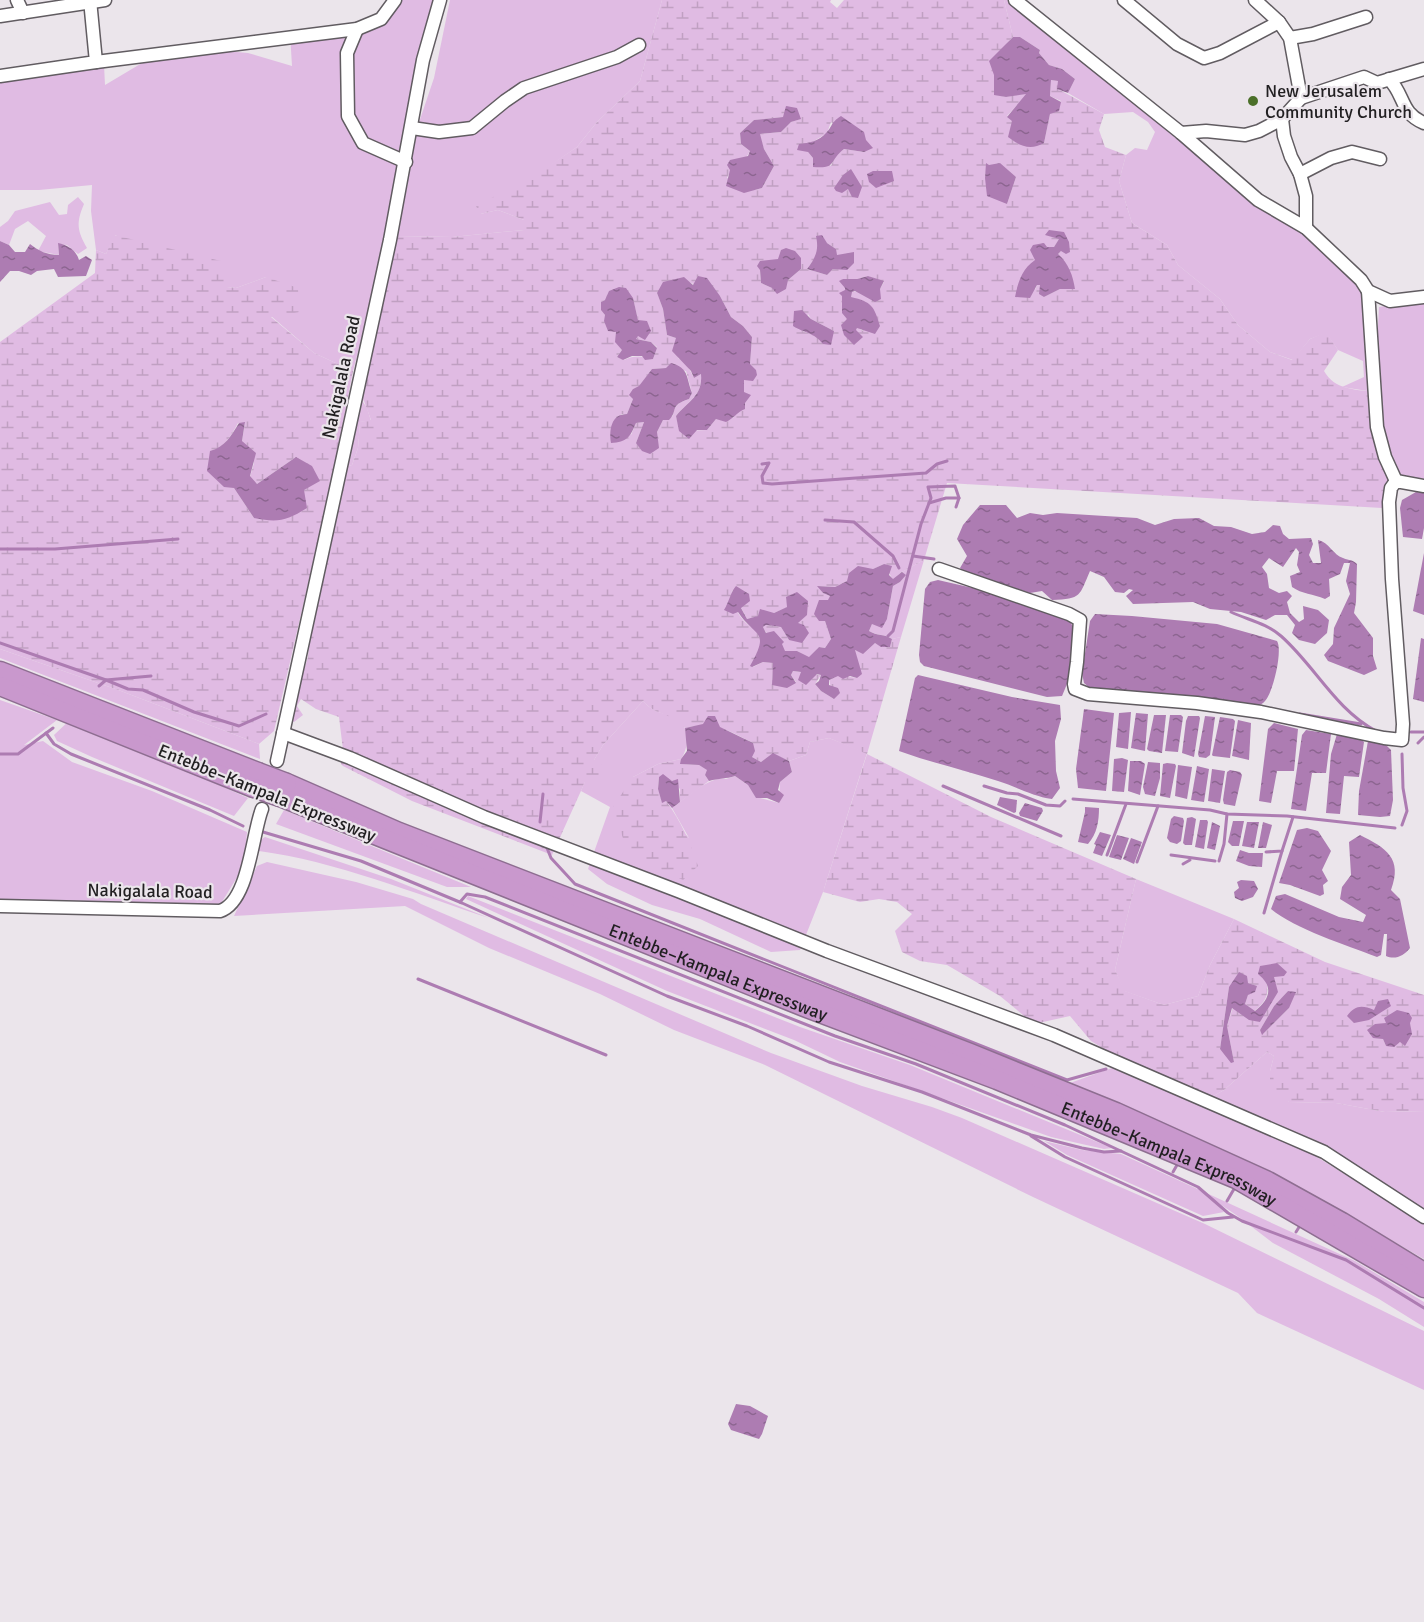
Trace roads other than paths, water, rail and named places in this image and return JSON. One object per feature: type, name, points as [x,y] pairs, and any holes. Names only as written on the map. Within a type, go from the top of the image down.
[{"type":"highway","name":"Entebbe–Kampala Expressway","points":[[0,671],[254,779]]},
{"type":"highway","name":"Entebbe–Kampala Expressway","points":[[0,686],[283,790],[804,1007],[997,1080],[1236,1179],[1424,1288]]},
{"type":"highway","points":[[283,790],[399,832],[970,1053],[1116,1112],[1268,1181],[1424,1272]]},
{"type":"street","points":[[17,0],[23,13]]},
{"type":"street","points":[[0,16],[105,0]]},
{"type":"street","points":[[0,76],[357,29],[381,19],[395,0]]},
{"type":"street","name":"Nakigalala Road","points":[[277,761],[406,162],[423,60],[440,0]]},
{"type":"street","points":[[1015,0],[1181,133],[1258,200],[1306,228],[1361,280],[1368,291],[1377,427],[1385,457],[1396,482]]},
{"type":"street","points":[[1124,0],[1177,44],[1204,58],[1221,53],[1279,22]]},
{"type":"street","points":[[1255,0],[1279,22],[1290,38],[1301,98]]},
{"type":"street","points":[[90,1],[96,62]]},
{"type":"street","points":[[1290,38],[1313,34],[1366,17]]},
{"type":"street","points":[[357,29],[347,53],[348,116],[363,143],[406,162]]},
{"type":"street","points":[[412,128],[440,132],[472,128],[524,88],[617,57],[639,45]]},
{"type":"street","points":[[1181,133],[1206,131],[1245,135],[1282,119],[1301,98],[1364,77],[1377,83],[1424,69]]},
{"type":"street","points":[[1389,79],[1397,87],[1409,115],[1424,123]]},
{"type":"street","points":[[1282,119],[1284,136],[1300,174],[1306,196],[1306,228]]},
{"type":"street","points":[[1300,174],[1331,158],[1352,152],[1380,159]]},
{"type":"street","points":[[1368,291],[1390,301],[1424,297]]},
{"type":"street","points":[[1396,482],[1424,486]]},
{"type":"street","points":[[939,569],[1068,614],[1080,621],[1074,684],[1075,689],[1088,694],[1197,703],[1261,712],[1402,740],[1403,724],[1392,579],[1389,502],[1391,488],[1396,482]]},
{"type":"street","points":[[283,733],[350,758],[484,816],[827,951],[1054,1035],[1324,1152],[1424,1217]]},
{"type":"street","name":"Nakigalala Road","points":[[0,906],[220,911],[227,909],[233,902],[249,867],[262,809]]},
{"type":"water","points":[[1013,37],[1020,37],[1040,50],[1039,53],[1049,65],[1062,69],[1075,79],[1068,93],[1057,89],[1058,81],[1051,80],[1050,96],[1061,102],[1059,111],[1050,114],[1044,143],[1034,147],[1021,145],[1008,137],[1012,121],[1007,117],[1026,94],[1006,97],[994,95],[994,75],[989,61]]},
{"type":"water","points":[[786,106],[797,108],[801,119],[791,122],[781,132],[760,134],[764,149],[774,166],[762,188],[744,193],[726,186],[730,170],[727,165],[730,160],[748,156],[750,151],[741,144],[740,133],[754,120],[783,117]]},
{"type":"water","points":[[841,116],[864,132],[866,140],[873,148],[864,152],[844,149],[830,165],[813,167],[813,158],[808,152],[797,150],[799,144],[820,138]]},
{"type":"water","points":[[986,163],[989,165],[1000,163],[1016,177],[1007,204],[987,196]]},
{"type":"water","points":[[851,169],[862,187],[858,198],[852,197],[848,189],[842,193],[834,188],[843,175]]},
{"type":"water","points":[[873,171],[892,171],[894,181],[876,188],[869,182],[867,174]]},
{"type":"water","points":[[1049,230],[1064,232],[1069,242],[1070,252],[1066,254],[1061,251],[1058,254],[1070,270],[1075,289],[1060,289],[1044,297],[1039,294],[1040,285],[1037,285],[1030,298],[1015,297],[1021,276],[1035,260],[1030,250],[1033,245],[1044,243],[1047,247],[1054,247],[1059,239],[1045,235]]},
{"type":"water","points":[[822,235],[827,243],[836,249],[837,255],[854,252],[854,263],[847,270],[833,269],[827,275],[807,269],[816,253],[816,236]]},
{"type":"water","points":[[0,241],[9,245],[15,252],[25,252],[30,244],[43,252],[59,255],[58,243],[71,248],[79,260],[86,256],[92,260],[86,276],[58,277],[54,269],[37,271],[31,275],[10,271],[0,282]]},
{"type":"water","points":[[786,248],[795,251],[801,258],[801,269],[788,280],[786,289],[777,294],[772,288],[761,283],[760,270],[757,266],[760,261],[778,259],[781,250]]},
{"type":"water","points":[[698,276],[707,278],[731,317],[752,337],[750,364],[756,370],[757,375],[753,381],[744,380],[744,392],[751,395],[745,403],[745,409],[726,422],[716,419],[707,430],[697,430],[689,439],[679,431],[676,416],[694,398],[700,388],[701,374],[694,378],[691,371],[672,351],[676,338],[667,335],[663,309],[657,293],[663,282],[684,277],[693,285]]},
{"type":"water","points":[[868,276],[884,281],[880,289],[881,299],[875,302],[855,291],[852,292],[851,297],[871,306],[880,326],[875,334],[857,328],[856,330],[863,337],[854,345],[844,335],[841,325],[847,319],[842,313],[842,296],[839,293],[845,288],[839,281]]},
{"type":"water","points":[[619,287],[626,288],[633,298],[638,320],[647,321],[651,331],[645,340],[638,336],[636,339],[651,342],[657,348],[653,359],[645,360],[642,356],[632,356],[623,360],[617,357],[622,350],[615,342],[616,332],[608,331],[604,321],[605,315],[601,310],[601,302],[605,300],[609,291]]},
{"type":"water","points":[[802,310],[811,319],[834,331],[831,345],[823,344],[813,335],[793,326],[794,311]]},
{"type":"water","points":[[671,363],[684,370],[692,393],[689,399],[676,406],[669,420],[663,420],[657,432],[659,448],[650,454],[642,451],[636,443],[644,422],[636,423],[630,435],[624,440],[611,443],[612,424],[617,417],[627,414],[633,399],[629,395],[633,389],[639,386],[652,369],[666,368]]},
{"type":"water","points":[[245,422],[242,441],[256,453],[250,476],[257,484],[296,457],[312,466],[320,481],[304,490],[307,508],[282,520],[254,518],[234,488],[224,487],[207,471],[210,451],[224,444],[239,423]]},
{"type":"water","points":[[1416,492],[1424,493],[1422,539],[1403,537],[1400,508],[1402,500]]},
{"type":"water","points":[[980,505],[1006,505],[1017,518],[1030,513],[1043,515],[1057,513],[1137,518],[1155,525],[1174,519],[1199,518],[1214,526],[1231,527],[1252,534],[1265,532],[1273,525],[1280,526],[1283,534],[1289,539],[1311,538],[1313,544],[1309,555],[1313,563],[1321,563],[1318,540],[1322,541],[1336,554],[1357,564],[1354,613],[1373,638],[1373,656],[1377,669],[1364,675],[1328,661],[1324,655],[1333,644],[1334,628],[1350,594],[1346,581],[1350,563],[1344,563],[1340,574],[1329,579],[1330,596],[1325,599],[1292,587],[1290,576],[1300,572],[1297,565],[1299,552],[1296,548],[1283,567],[1269,558],[1262,567],[1267,574],[1269,588],[1279,593],[1287,591],[1292,596],[1287,602],[1290,613],[1299,622],[1304,619],[1303,606],[1318,610],[1329,620],[1327,633],[1315,644],[1299,640],[1292,633],[1295,625],[1287,615],[1275,615],[1266,620],[1241,612],[1210,609],[1193,602],[1133,604],[1126,596],[1133,590],[1129,589],[1124,593],[1115,592],[1104,577],[1090,571],[1078,594],[1069,599],[1052,600],[1042,591],[1030,593],[964,572],[960,568],[967,556],[957,539],[963,525]]},
{"type":"water","points":[[1424,553],[1424,615],[1413,611]]},
{"type":"water","points":[[884,564],[892,566],[889,575],[893,579],[902,572],[906,575],[893,586],[887,619],[882,628],[872,624],[869,631],[892,639],[890,647],[881,647],[875,643],[863,654],[855,650],[862,674],[857,678],[850,676],[843,679],[838,676],[829,680],[829,685],[838,688],[840,693],[834,699],[815,684],[821,675],[817,674],[806,685],[798,680],[801,672],[793,671],[791,675],[796,683],[787,688],[772,685],[773,663],[763,662],[750,666],[759,646],[758,635],[738,612],[733,614],[724,610],[736,586],[749,594],[750,601],[741,608],[747,619],[758,616],[760,609],[774,613],[787,607],[786,597],[797,592],[808,601],[807,615],[798,623],[804,625],[809,633],[802,643],[789,640],[781,627],[766,625],[763,627],[766,633],[774,631],[784,642],[782,644],[785,651],[797,651],[809,657],[819,647],[825,648],[831,639],[825,621],[819,621],[814,614],[819,600],[828,600],[830,596],[823,593],[817,586],[835,587],[847,581],[849,573],[858,566],[873,569]]},
{"type":"water","points":[[938,580],[1003,595],[1069,620],[1076,637],[1076,647],[1072,668],[1062,696],[1047,697],[924,666],[920,662],[919,655],[925,589],[930,582]]},
{"type":"water","points":[[1095,614],[1217,624],[1277,641],[1278,662],[1268,696],[1261,704],[1247,708],[1092,690],[1084,683],[1082,673],[1090,621]]},
{"type":"water","points":[[1421,638],[1424,639],[1424,702],[1413,699]]},
{"type":"water","points":[[918,675],[1012,697],[1060,705],[1061,719],[1055,741],[1056,771],[1060,788],[1052,799],[899,751],[915,678]]},
{"type":"water","points":[[1084,709],[1114,713],[1106,791],[1078,788],[1076,769]]},
{"type":"water","points":[[1131,712],[1128,749],[1116,747],[1119,713]]},
{"type":"water","points":[[1136,713],[1148,714],[1145,751],[1131,748]]},
{"type":"water","points":[[1154,715],[1166,715],[1162,753],[1147,749]]},
{"type":"water","points":[[1170,715],[1183,717],[1178,752],[1165,751]]},
{"type":"water","points":[[708,716],[715,716],[720,727],[753,743],[755,751],[752,757],[761,762],[773,753],[789,761],[792,772],[780,782],[778,790],[784,795],[779,803],[767,798],[756,798],[748,785],[735,776],[709,781],[705,775],[707,770],[699,765],[680,764],[687,751],[685,728],[703,724]]},
{"type":"water","points":[[1188,716],[1199,716],[1200,718],[1194,757],[1182,753]]},
{"type":"water","points":[[1205,716],[1215,717],[1210,755],[1206,758],[1199,757],[1198,754]]},
{"type":"water","points":[[1220,717],[1235,721],[1230,758],[1212,755]]},
{"type":"water","points":[[1238,720],[1251,723],[1249,760],[1232,756]]},
{"type":"water","points":[[1274,723],[1298,729],[1294,771],[1277,771],[1271,803],[1259,801],[1268,729]]},
{"type":"water","points":[[1306,730],[1331,734],[1326,773],[1312,773],[1306,811],[1291,809],[1302,735]]},
{"type":"water","points":[[1337,734],[1360,738],[1364,742],[1359,777],[1344,776],[1340,814],[1326,813],[1331,754]]},
{"type":"water","points":[[1368,741],[1386,745],[1391,750],[1393,800],[1390,816],[1358,815],[1359,791]]},
{"type":"water","points":[[1114,759],[1128,760],[1124,792],[1112,791]]},
{"type":"water","points":[[1130,761],[1141,761],[1145,764],[1140,795],[1128,791]]},
{"type":"water","points":[[1148,762],[1160,763],[1160,778],[1155,796],[1145,794],[1143,787]]},
{"type":"water","points":[[1163,764],[1176,766],[1170,798],[1160,796]]},
{"type":"water","points":[[1178,765],[1192,767],[1187,799],[1175,796]]},
{"type":"water","points":[[1197,766],[1209,769],[1204,802],[1191,800]]},
{"type":"water","points":[[1212,769],[1225,771],[1220,803],[1208,801]]},
{"type":"water","points":[[1230,770],[1240,772],[1242,775],[1235,806],[1224,804],[1223,800],[1227,772]]},
{"type":"water","points":[[663,774],[672,781],[678,779],[680,802],[672,808],[666,801],[662,803],[658,789],[659,777]]},
{"type":"water","points":[[1000,797],[1017,800],[1016,812],[997,805]]},
{"type":"water","points":[[1025,803],[1042,808],[1043,811],[1037,821],[1020,816],[1019,813]]},
{"type":"water","points":[[1085,807],[1099,808],[1097,827],[1088,844],[1078,842]]},
{"type":"water","points":[[1174,816],[1183,818],[1184,821],[1181,841],[1177,844],[1170,842],[1167,838],[1171,819]]},
{"type":"water","points":[[1187,818],[1196,819],[1192,845],[1185,845],[1183,843]]},
{"type":"water","points":[[1200,820],[1208,822],[1204,849],[1195,847]]},
{"type":"water","points":[[1233,821],[1244,821],[1239,846],[1232,846],[1228,842]]},
{"type":"water","points":[[1212,822],[1220,826],[1215,850],[1207,848]]},
{"type":"water","points":[[1247,822],[1259,822],[1254,848],[1242,846]]},
{"type":"water","points":[[1263,822],[1272,825],[1266,848],[1258,848]]},
{"type":"water","points":[[1307,828],[1318,831],[1331,851],[1322,870],[1328,881],[1323,885],[1324,894],[1320,896],[1279,883],[1297,830]]},
{"type":"water","points":[[1100,832],[1111,835],[1102,856],[1093,853],[1096,845],[1094,844]]},
{"type":"water","points":[[1117,835],[1129,838],[1121,860],[1109,857]]},
{"type":"water","points":[[1360,835],[1378,845],[1390,855],[1393,862],[1395,870],[1391,890],[1400,899],[1410,948],[1393,958],[1386,956],[1387,934],[1384,934],[1381,955],[1377,957],[1307,930],[1271,909],[1276,896],[1285,894],[1339,917],[1363,922],[1366,915],[1340,899],[1342,887],[1351,875],[1349,842]]},
{"type":"water","points":[[1131,838],[1142,842],[1134,864],[1123,859]]},
{"type":"water","points":[[1240,850],[1249,853],[1263,853],[1262,867],[1249,866],[1236,861]]},
{"type":"water","points":[[1254,881],[1258,889],[1253,897],[1242,901],[1235,898],[1234,892],[1239,888],[1237,882]]},
{"type":"water","points":[[1277,963],[1287,972],[1284,976],[1274,977],[1278,992],[1260,1022],[1249,1020],[1232,1008],[1227,1026],[1234,1062],[1231,1063],[1220,1049],[1229,987],[1239,972],[1247,976],[1248,983],[1257,986],[1255,992],[1248,995],[1245,1004],[1255,1011],[1264,1002],[1268,993],[1266,984],[1258,974],[1260,966]]},
{"type":"water","points":[[1288,991],[1296,992],[1289,1008],[1262,1035],[1260,1030],[1274,1006]]},
{"type":"water","points":[[1388,999],[1391,1006],[1369,1020],[1354,1023],[1347,1016],[1359,1007],[1374,1010],[1378,1001]]},
{"type":"water","points":[[1397,1010],[1409,1013],[1412,1018],[1410,1023],[1412,1034],[1405,1046],[1400,1042],[1394,1047],[1386,1046],[1383,1039],[1373,1038],[1367,1030],[1375,1024],[1386,1023],[1384,1018]]},
{"type":"water","points":[[736,1404],[750,1406],[768,1416],[759,1439],[731,1430],[728,1424]]},
{"type":"waterway","points":[[762,464],[769,463],[762,476],[763,483],[772,484],[926,473],[937,464],[947,461]]},
{"type":"waterway","points":[[888,636],[893,631],[921,524],[931,498],[928,487],[955,486],[959,498]]},
{"type":"waterway","points":[[929,503],[946,498],[959,498],[956,507]]},
{"type":"waterway","points":[[825,520],[854,522],[893,556],[899,568]]},
{"type":"waterway","points":[[0,549],[55,549],[178,539]]},
{"type":"waterway","points":[[913,556],[934,559]]},
{"type":"waterway","points":[[1231,612],[1263,625],[1281,636],[1337,699],[1362,722],[1376,731]]},
{"type":"waterway","points":[[0,643],[128,689],[143,690],[194,712],[239,726],[266,714]]},
{"type":"waterway","points":[[99,686],[106,680],[151,676]]},
{"type":"waterway","points":[[1300,714],[1361,724]]},
{"type":"waterway","points":[[0,754],[18,754],[53,728]]},
{"type":"waterway","points":[[1411,732],[1424,732]]},
{"type":"waterway","points":[[46,733],[54,744],[71,754],[210,810],[243,826]]},
{"type":"waterway","points":[[1418,743],[1424,737]]},
{"type":"waterway","points":[[1402,754],[1403,788],[1407,811],[1402,825]]},
{"type":"waterway","points":[[943,786],[1061,836]]},
{"type":"waterway","points":[[984,786],[1018,794],[1046,805],[1060,806],[1065,801]]},
{"type":"waterway","points":[[540,822],[543,794]]},
{"type":"waterway","points":[[1073,799],[1210,810],[1227,814],[1287,816],[1395,828]]},
{"type":"waterway","points":[[1107,855],[1126,804]]},
{"type":"waterway","points":[[1137,862],[1158,806]]},
{"type":"waterway","points":[[1219,861],[1224,844],[1227,814]]},
{"type":"waterway","points":[[1266,852],[1282,851],[1293,817]]},
{"type":"waterway","points":[[263,832],[361,861],[462,903],[667,996],[747,1026],[829,1062],[922,1092],[1031,1135],[1104,1152],[1121,1151]]},
{"type":"waterway","points":[[547,848],[551,858],[575,884],[1067,1080],[1106,1069]]},
{"type":"waterway","points":[[1264,913],[1282,851]]},
{"type":"waterway","points":[[1171,855],[1215,861]]},
{"type":"waterway","points":[[1183,864],[1190,860]]},
{"type":"waterway","points":[[460,902],[467,894],[485,897],[835,1036],[916,1064],[1065,1125],[1198,1187],[1228,1213],[1242,1221],[1346,1260],[1424,1308]]},
{"type":"waterway","points":[[418,979],[606,1055]]},
{"type":"waterway","points":[[1031,1136],[1065,1157],[1203,1220],[1233,1217]]},
{"type":"waterway","points":[[1173,1172],[1177,1165]]},
{"type":"waterway","points":[[1227,1201],[1234,1189]]},
{"type":"waterway","points":[[1296,1232],[1301,1224]]},
{"type":"place","name":"New Jerusalem Community Church","points":[[1253,101]]}]
